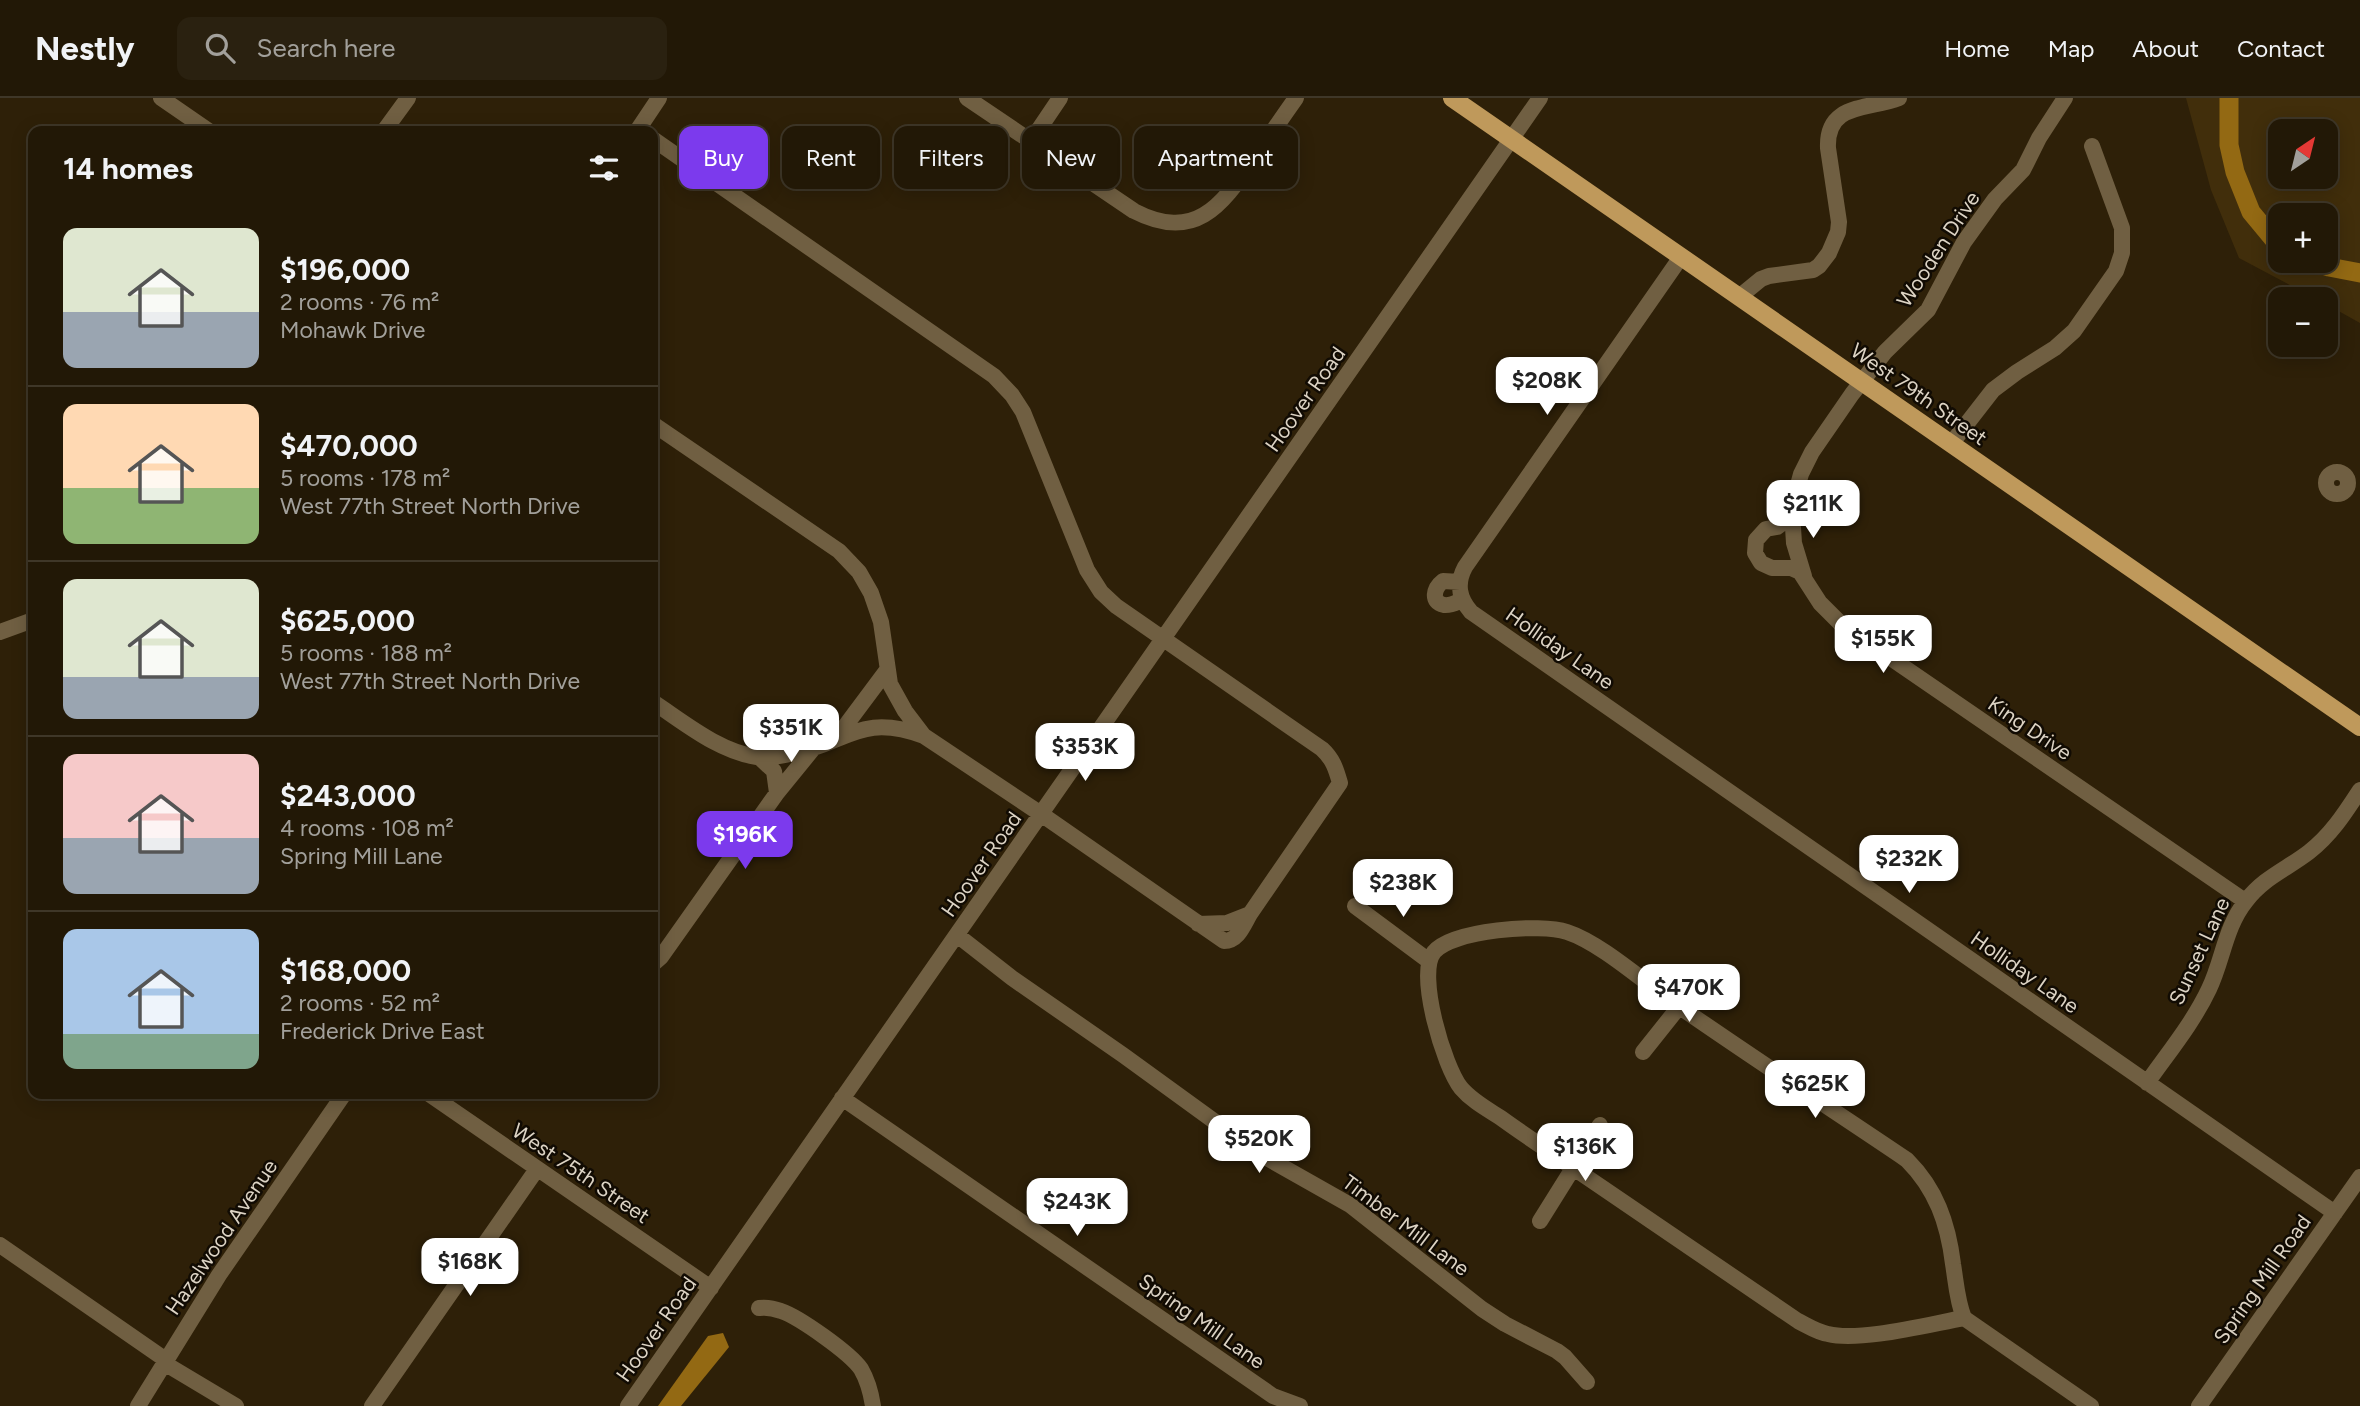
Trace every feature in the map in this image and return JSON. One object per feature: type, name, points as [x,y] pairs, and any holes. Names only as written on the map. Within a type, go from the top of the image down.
[{"type":"main road","name":"West 79th Street","points":[[1451,98],[2360,727]]},
{"type":"street","points":[[161,98],[202,126]]},
{"type":"street","points":[[388,126],[408,98]]},
{"type":"street","points":[[642,126],[659,98]]},
{"type":"street","points":[[967,98],[1022,135]]},
{"type":"street","points":[[1041,126],[1060,98]]},
{"type":"street","points":[[1102,189],[1134,211],[1160,221],[1189,220],[1203,215],[1220,205],[1230,194],[1296,98]]},
{"type":"street","name":"Hoover Road","points":[[628,1406],[1539,98]]},
{"type":"street","points":[[1739,297],[1761,279],[1777,274],[1805,272],[1817,268],[1824,261],[1837,236],[1839,222],[1828,148],[1831,127],[1846,112],[1899,98]]},
{"type":"street","name":"Wooden Drive","points":[[1862,382],[1891,345],[1928,310],[1964,242],[2000,193],[2023,170],[2039,138],[2065,98]]},
{"type":"street","points":[[658,142],[988,371],[1005,387],[1023,412],[1092,579],[1116,606],[1322,748],[1334,762],[1340,783],[1236,937],[1231,941],[1224,941],[924,736],[893,726],[876,726],[837,737],[812,750],[760,758],[739,753],[705,737],[658,705]]},
{"type":"street","points":[[1951,444],[1993,390],[2055,348],[2074,331],[2114,276],[2122,253],[2122,229],[2092,146]]},
{"type":"street","points":[[1461,591],[1447,580],[1437,586],[1435,593],[1441,604],[1447,605],[1461,591],[1466,564],[1681,257]]},
{"type":"street","name":"King Drive","points":[[1862,382],[1805,465],[1795,493],[1792,512],[1794,542],[1804,576],[1820,603],[1841,624],[2245,901]]},
{"type":"street","points":[[658,427],[839,551],[849,561],[864,580],[875,602],[881,622],[887,670],[897,698],[924,736]]},
{"type":"street","points":[[2345,489],[2360,499]]},
{"type":"street","points":[[1792,512],[1786,522],[1766,529],[1760,535],[1755,543],[1755,553],[1765,566],[1791,568],[1804,576]]},
{"type":"street","name":"Holliday Lane","points":[[1461,591],[1469,610],[1482,620],[2335,1213]]},
{"type":"street","points":[[0,632],[28,622]]},
{"type":"street","points":[[837,737],[887,670]]},
{"type":"street","points":[[658,960],[812,750]]},
{"type":"street","points":[[760,758],[774,771],[778,793]]},
{"type":"street","name":"Sunset Lane","points":[[2147,1083],[2206,996],[2228,932],[2245,901],[2263,882],[2301,858],[2325,838],[2360,790]]},
{"type":"street","points":[[1355,906],[1431,958]]},
{"type":"street","points":[[1198,924],[1227,923],[1250,915]]},
{"type":"street","points":[[1964,1318],[1860,1336],[1838,1336],[1812,1329],[1798,1321],[1473,1100],[1456,1080],[1443,1052],[1427,981],[1431,958],[1446,944],[1479,934],[1541,926],[1588,941],[1679,1007],[1907,1160],[1919,1172],[1934,1195],[1946,1224],[1958,1299],[1964,1318],[2091,1406]]},
{"type":"street","name":"Timber Mill Lane","points":[[957,935],[1012,978],[1124,1055],[1258,1153],[1350,1205],[1482,1309],[1565,1357],[1587,1382]]},
{"type":"street","points":[[1643,1052],[1706,973]]},
{"type":"street","name":"Spring Mill Lane","points":[[842,1098],[1273,1396],[1300,1406]]},
{"type":"street","name":"Hazelwood Avenue","points":[[138,1406],[219,1275],[341,1099]]},
{"type":"street","name":"West 75th Street","points":[[436,1099],[711,1287]]},
{"type":"street","points":[[1540,1221],[1600,1125]]},
{"type":"street","points":[[372,1406],[537,1169]]},
{"type":"street","name":"Spring Mill Road","points":[[2199,1406],[2360,1177]]},
{"type":"street","points":[[0,1245],[165,1361],[236,1406]]},
{"type":"street","points":[[759,1308],[782,1311],[796,1318],[849,1356],[867,1381],[873,1406]]},
{"type":"shaded area","points":[[2186,98],[2360,98],[2360,323],[2338,311],[2338,287],[2293,287],[2239,258],[2211,190]]},
{"type":"shaded area","points":[[723,1333],[729,1347],[681,1406],[658,1406],[708,1336]]},
{"type":"waterway","points":[[2229,98],[2229,145],[2235,172],[2251,212],[2268,233]]},
{"type":"waterway","points":[[2338,269],[2360,273]]}]
